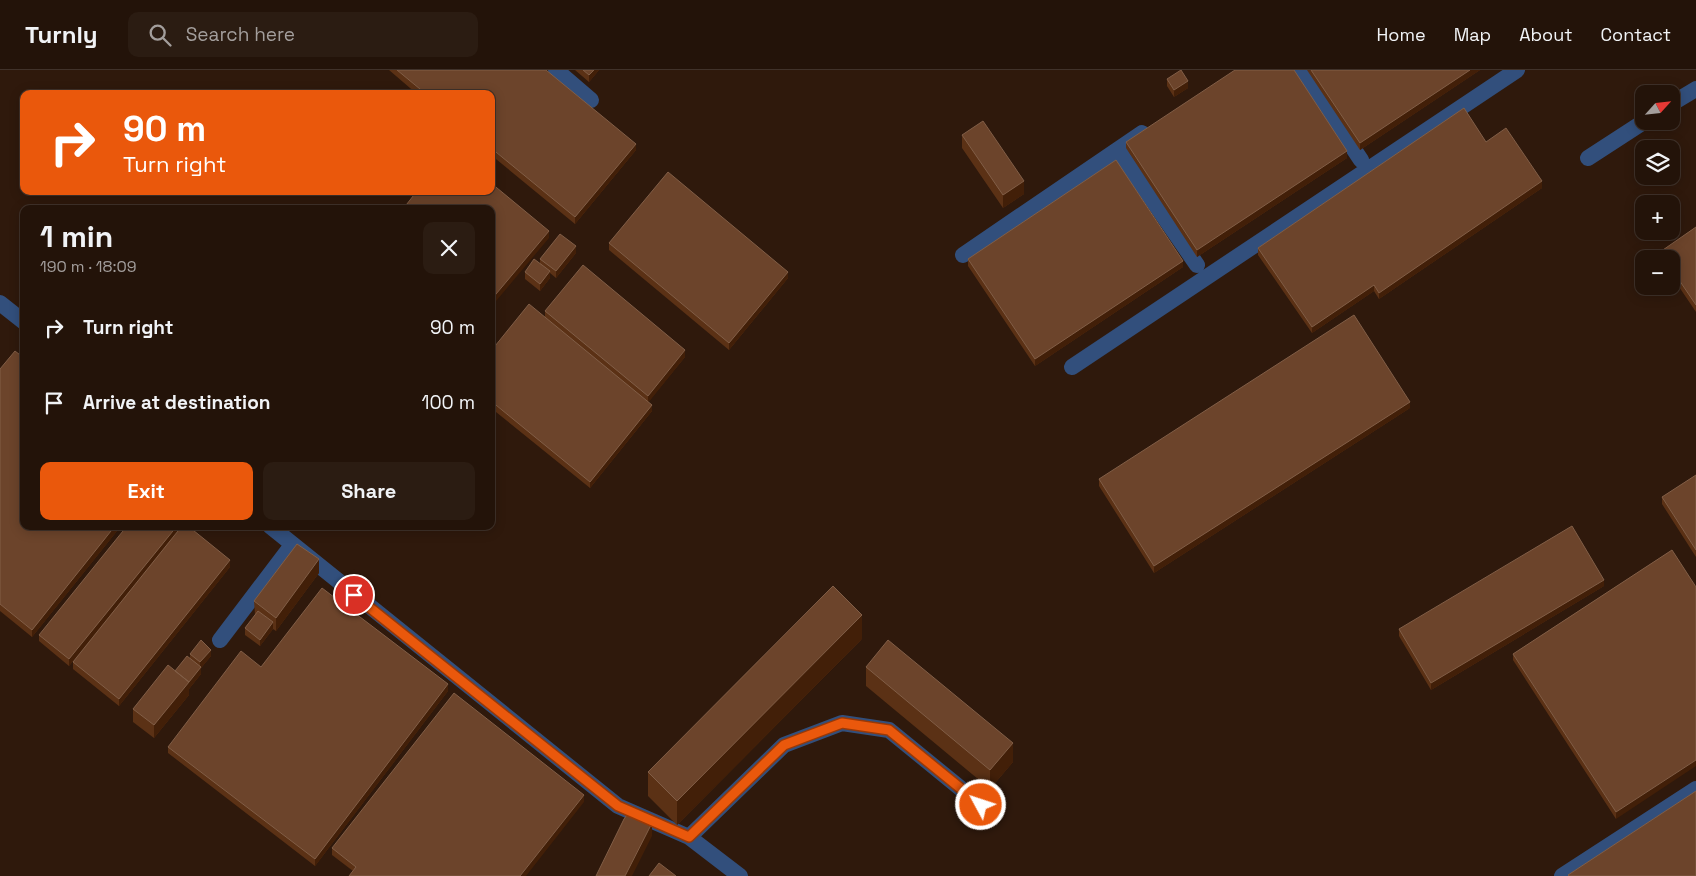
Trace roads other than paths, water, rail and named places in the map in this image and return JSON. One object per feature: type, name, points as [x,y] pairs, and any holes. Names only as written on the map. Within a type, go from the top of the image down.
[{"type":"lane","points":[[556,70],[591,100]]},
{"type":"lane","points":[[1301,70],[1361,160]]},
{"type":"lane","points":[[1072,367],[1518,70]]},
{"type":"lane","points":[[1680,99],[1696,89]]},
{"type":"lane","points":[[963,255],[1157,123]]},
{"type":"lane","points":[[1588,158],[1635,127]]},
{"type":"lane","points":[[1118,150],[1197,265]]},
{"type":"lane","points":[[0,302],[20,319]]},
{"type":"lane","points":[[275,530],[618,806],[689,837],[740,876]]},
{"type":"lane","points":[[220,640],[292,545]]},
{"type":"lane","points":[[689,837],[784,745],[842,723],[889,730],[981,805]]},
{"type":"lane","points":[[1562,876],[1696,789]]}]
